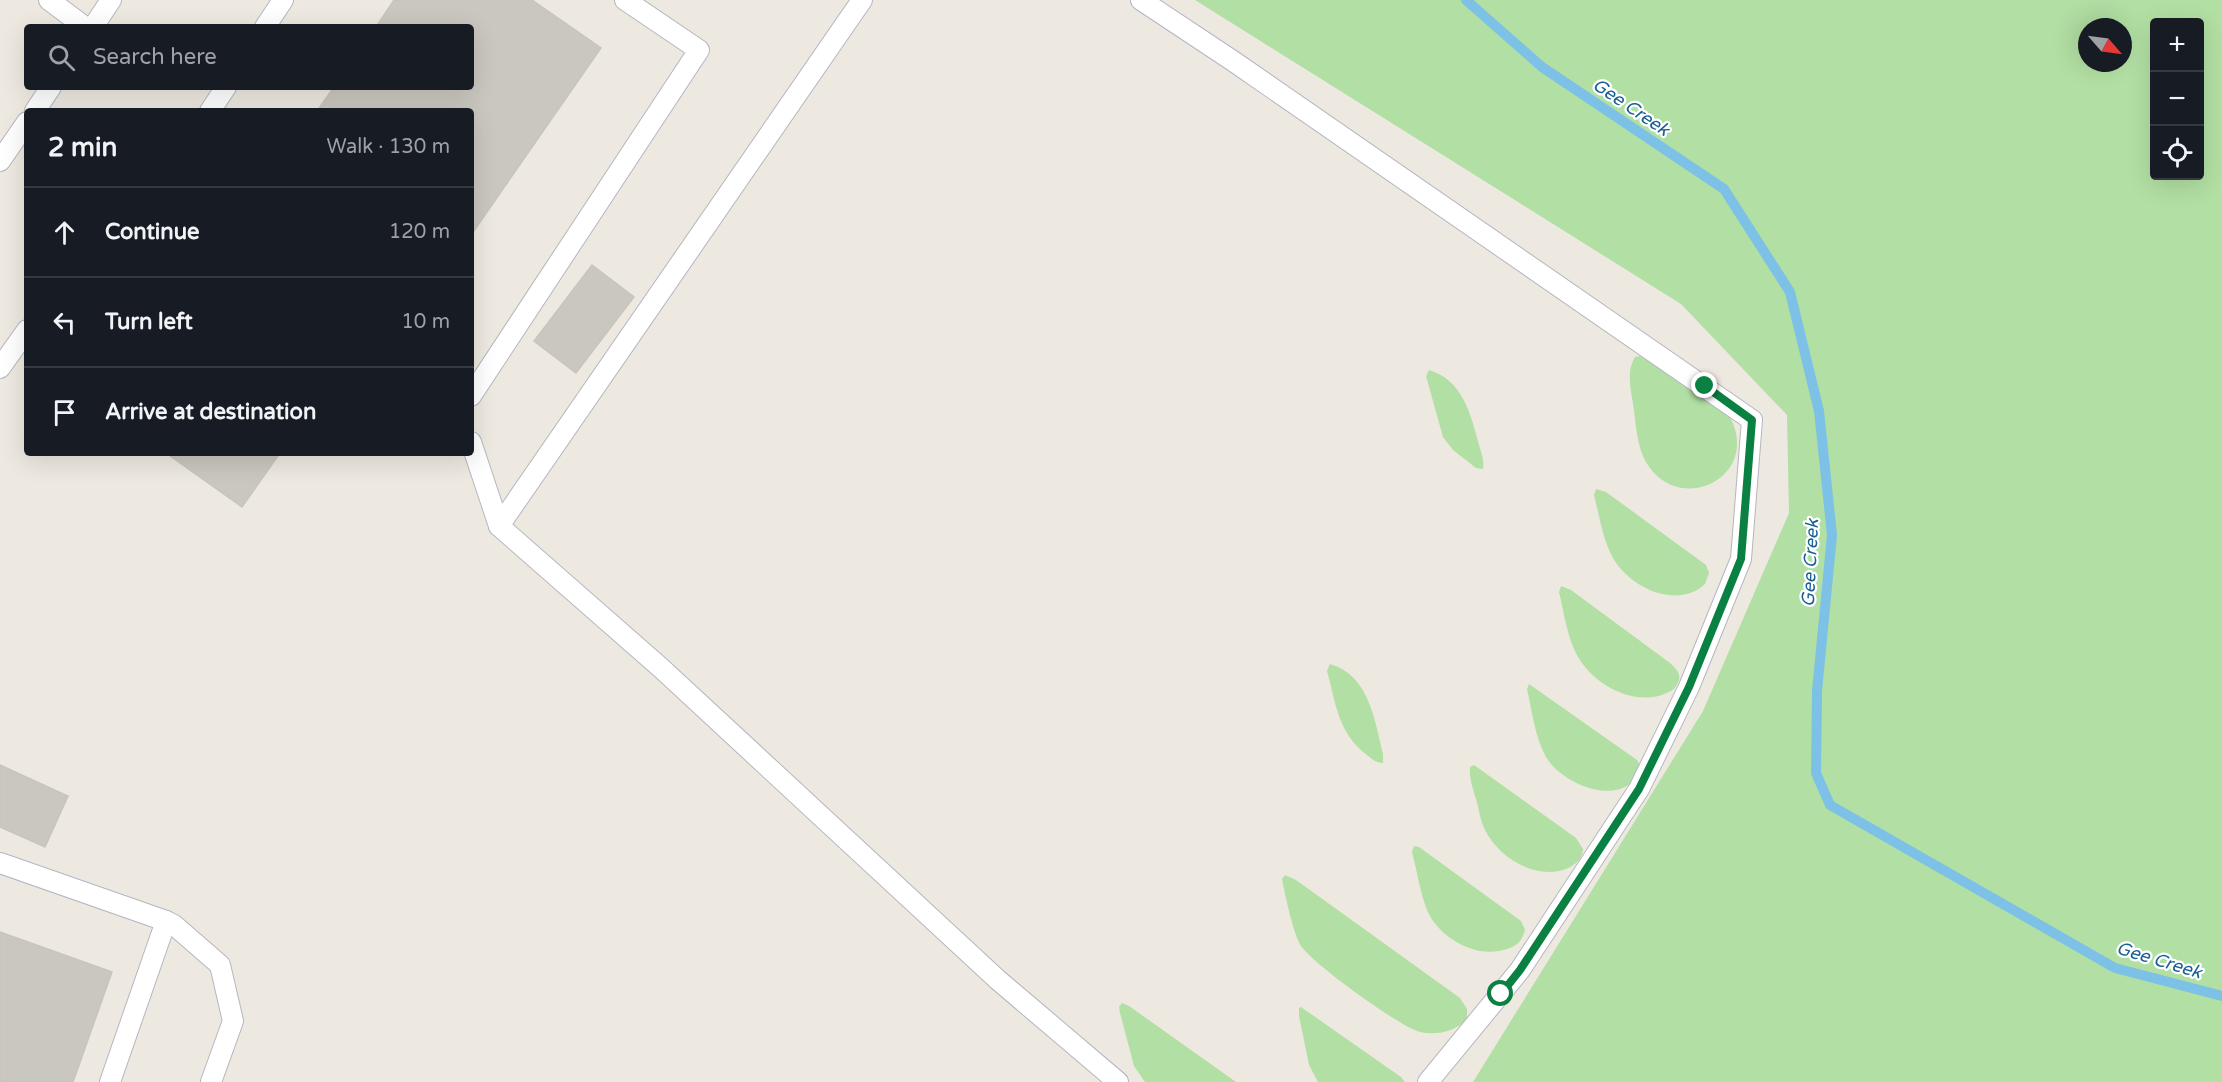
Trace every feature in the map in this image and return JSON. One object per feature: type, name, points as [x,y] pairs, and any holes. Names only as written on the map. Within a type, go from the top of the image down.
[{"type":"lane","points":[[49,0],[81,24]]},
{"type":"lane","points":[[95,24],[111,0]]},
{"type":"lane","points":[[267,24],[283,0]]},
{"type":"lane","points":[[474,391],[699,50],[624,0]]},
{"type":"lane","points":[[498,526],[862,0]]},
{"type":"lane","points":[[1141,0],[1233,61],[1752,420],[1741,559],[1679,708],[1639,789],[1520,970],[1428,1082]]},
{"type":"lane","points":[[37,108],[49,90]]},
{"type":"lane","points":[[212,108],[224,90]]},
{"type":"lane","points":[[0,161],[24,126]]},
{"type":"lane","points":[[0,368],[24,334]]},
{"type":"lane","points":[[474,451],[498,526],[661,668],[998,980],[1118,1082]]},
{"type":"lane","points":[[0,863],[166,921],[174,925],[220,965],[233,1021],[211,1082]]},
{"type":"lane","points":[[110,1082],[166,921]]},
{"type":"green space","points":[[1195,0],[2222,0],[2222,1082],[1473,1082],[1703,711],[1789,513],[1787,415],[1681,304]]},
{"type":"green space","points":[[1640,356],[1727,412],[1736,435],[1735,456],[1726,472],[1712,483],[1694,488],[1675,486],[1657,476],[1643,456],[1637,434],[1630,376],[1635,357]]},
{"type":"green space","points":[[1429,370],[1449,381],[1463,398],[1475,430],[1483,459],[1483,469],[1476,468],[1453,450],[1443,437],[1426,376]]},
{"type":"green space","points":[[1596,489],[1606,492],[1706,565],[1709,573],[1705,584],[1693,592],[1666,595],[1640,585],[1628,576],[1618,566],[1608,547],[1594,495]]},
{"type":"green space","points":[[1561,586],[1571,590],[1670,663],[1679,675],[1679,682],[1674,689],[1661,695],[1633,696],[1606,686],[1595,677],[1577,655],[1571,640],[1559,592]]},
{"type":"green space","points":[[1330,664],[1354,678],[1362,689],[1373,714],[1383,763],[1374,761],[1357,746],[1344,727],[1327,671]]},
{"type":"green space","points":[[1529,684],[1637,760],[1641,767],[1634,780],[1623,788],[1609,791],[1595,789],[1580,785],[1554,768],[1542,749],[1536,732],[1527,689]]},
{"type":"green space","points":[[1474,765],[1576,838],[1583,849],[1577,862],[1566,869],[1554,872],[1530,869],[1509,858],[1499,849],[1491,840],[1482,822],[1470,775],[1470,767]]},
{"type":"green space","points":[[1414,846],[1419,847],[1521,921],[1525,930],[1519,942],[1508,949],[1488,952],[1467,947],[1447,936],[1427,910],[1412,852]]},
{"type":"green space","points":[[1285,875],[1296,880],[1460,998],[1467,1009],[1467,1019],[1446,1032],[1420,1032],[1395,1019],[1339,980],[1301,946],[1295,933],[1282,879]]},
{"type":"green space","points":[[1122,1003],[1236,1082],[1145,1082],[1134,1066],[1120,1013],[1119,1007]]},
{"type":"green space","points":[[1301,1007],[1405,1082],[1318,1082],[1309,1065],[1299,1016]]},
{"type":"building","points":[[394,0],[532,0],[601,48],[474,231],[474,108],[319,108],[332,90],[474,90],[474,24],[378,24]]},
{"type":"building","points":[[592,265],[634,297],[576,373],[534,341]]},
{"type":"building","points":[[170,456],[278,456],[242,507]]},
{"type":"building","points":[[0,765],[68,796],[45,847],[0,827]]},
{"type":"building","points":[[0,932],[112,972],[73,1082],[0,1082]]},
{"type":"waterway","name":"Gee Creek","points":[[1466,0],[1542,67],[1724,189],[1790,292],[1819,411],[1832,535],[1817,691],[1816,773],[1830,805],[2115,968],[2222,996]]},
{"type":"route","points":[[1501,994],[1520,970],[1639,789],[1689,687],[1741,559],[1752,420],[1705,386]]}]
